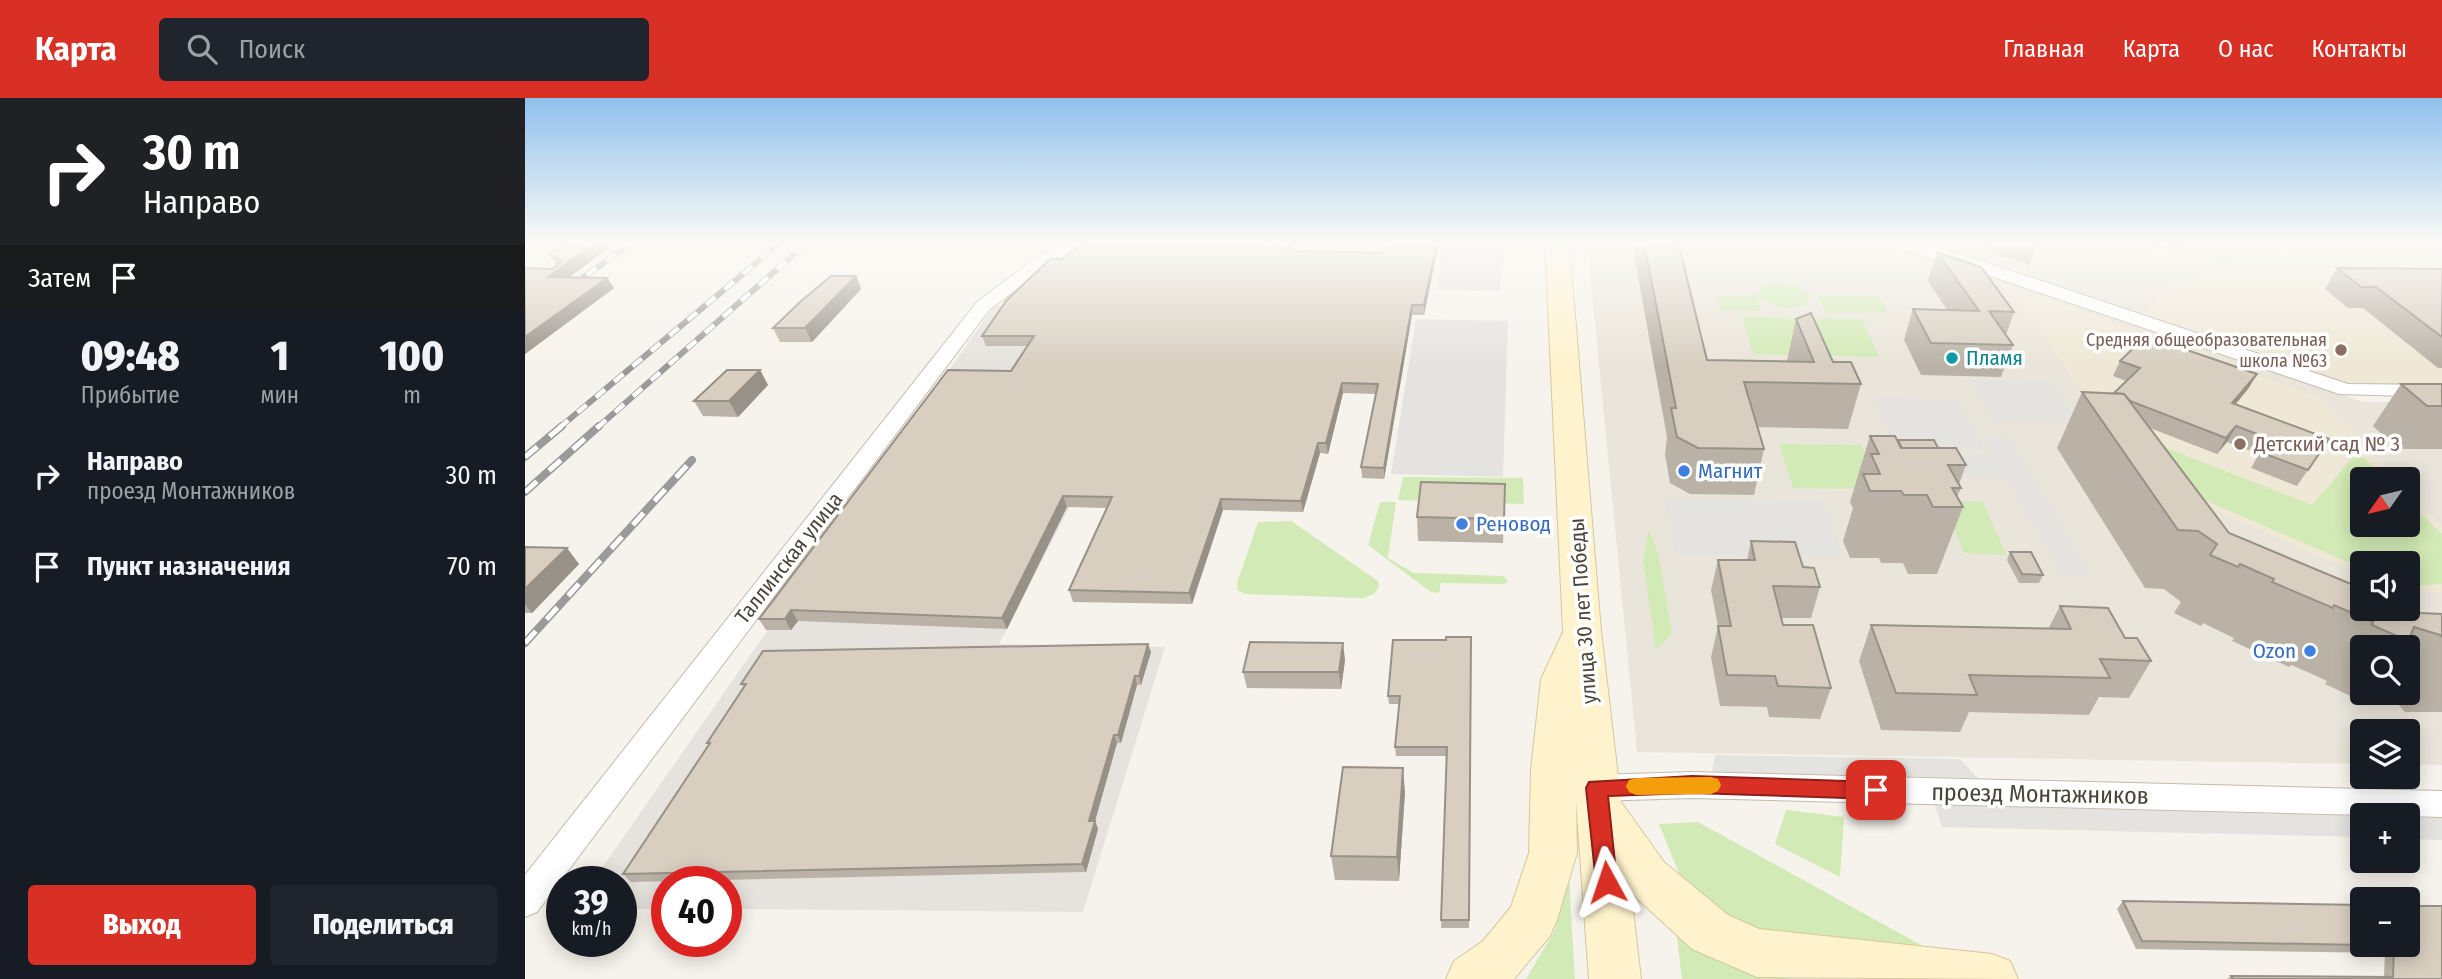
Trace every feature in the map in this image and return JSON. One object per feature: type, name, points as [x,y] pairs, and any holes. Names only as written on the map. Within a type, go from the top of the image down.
[{"type":"street","name":"Таллинская улица","points":[[525,901],[983,306],[1013,283]]},
{"type":"street","name":"улица 30 лет Победы","points":[[1560,283],[1582,631],[1615,979]]},
{"type":"street","points":[[2030,283],[2347,390],[2442,391]]},
{"type":"street","points":[[1472,979],[1501,958],[1532,920],[1553,853],[1553,770],[1561,679],[1582,631]]},
{"type":"street","name":"проезд Монтажников","points":[[1598,798],[1692,785],[2442,804]]},
{"type":"street","points":[[1598,798],[1647,877],[1710,932],[1757,953],[1992,979]]},
{"type":"shaded area","points":[[1129,283],[1185,283],[999,644],[1165,647],[1083,912],[742,909],[742,866],[651,866],[651,909],[637,909],[637,866],[603,866],[994,306],[1085,307]]},
{"type":"shaded area","points":[[1438,283],[1500,283],[1500,291],[1437,290]]},
{"type":"shaded area","points":[[1591,283],[2012,283],[2364,402],[2442,402],[2442,765],[2420,764],[2420,719],[2350,719],[2350,764],[1637,752]]},
{"type":"shaded area","name":"Средняя общеобразовательная школа №63","points":[[2032,283],[2442,283],[2442,387],[2343,387]]},
{"type":"shaded area","name":"Средняя общеобразовательная школа №63","points":[[2180,283],[2442,283],[2442,384],[2340,383],[2141,316],[2171,288]]},
{"type":"shaded area","name":"Детский сад № 3","points":[[2015,295],[2041,296],[2321,398],[2385,467],[2350,467],[2350,537],[2420,537],[2420,504],[2442,526],[2442,592],[2420,592],[2420,551],[2350,551],[2350,570],[2159,486],[2101,420]]},
{"type":"shaded area","points":[[1416,319],[1508,321],[1503,477],[1391,474]]},
{"type":"shaded area","points":[[1970,380],[2052,382],[2079,423],[1993,421]]},
{"type":"shaded area","points":[[1874,398],[1958,400],[1984,449],[1895,447]]},
{"type":"shaded area","points":[[2009,436],[2092,577],[2062,576],[2007,479],[1958,478],[1943,457],[1989,455],[1987,438]]},
{"type":"shaded area","points":[[1665,499],[1824,502],[1843,557],[1674,554]]},
{"type":"shaded area","points":[[1715,755],[1960,759],[1978,778],[1712,772]]},
{"type":"shaded area","points":[[1935,805],[2350,816],[2350,837],[1942,827]]},
{"type":"shaded area","points":[[2420,817],[2442,818],[2442,840],[2420,839]]},
{"type":"green space","points":[[1784,283],[1799,286],[1811,295],[1807,305],[1782,307],[1758,298],[1761,311],[1720,310],[1717,296],[1756,296],[1762,285]]},
{"type":"green space","points":[[1817,296],[1878,296],[1889,312],[1826,313]]},
{"type":"green space","points":[[1742,317],[1862,319],[1879,357],[1753,354]]},
{"type":"green space","points":[[2121,430],[2312,505],[2358,452],[2374,467],[2350,467],[2350,537],[2420,537],[2420,513],[2442,534],[2442,584],[2420,585],[2420,551],[2350,551],[2350,563],[2165,483]]},
{"type":"green space","points":[[1779,444],[1861,445],[1880,489],[1793,488]]},
{"type":"green space","points":[[1403,477],[1523,478],[1524,504],[1398,500]]},
{"type":"green space","points":[[1942,500],[1983,502],[2006,555],[1964,553]]},
{"type":"green space","points":[[1380,502],[1396,502],[1388,558],[1414,573],[1504,576],[1508,582],[1441,583],[1439,593],[1431,592],[1368,545]]},
{"type":"green space","points":[[1291,521],[1378,581],[1379,587],[1374,594],[1363,598],[1246,594],[1238,591],[1237,583],[1258,522]]},
{"type":"green space","points":[[1649,530],[1659,556],[1672,633],[1656,650],[1643,561]]},
{"type":"green space","points":[[1786,810],[1844,817],[1840,877],[1775,844]]},
{"type":"green space","points":[[1698,822],[1941,956],[1767,938],[1725,921],[1684,885],[1659,824]]},
{"type":"green space","points":[[1569,878],[1575,979],[1526,979],[1555,930]]},
{"type":"green space","points":[[1676,930],[1767,975],[1790,979],[1682,979]]},
{"type":"building","points":[[525,283],[600,283],[525,337]]},
{"type":"building","points":[[823,283],[849,283],[805,328],[773,328]]},
{"type":"building","points":[[1025,283],[1429,283],[1424,305],[1412,305],[1384,468],[1361,467],[1378,384],[1342,383],[1326,443],[1318,443],[1301,501],[1221,499],[1189,593],[1069,590],[1112,497],[1063,496],[1002,618],[791,610],[785,619],[759,619],[948,370],[1011,371],[1034,336],[982,336],[1006,301]]},
{"type":"building","points":[[1652,283],[1688,283],[1707,360],[1814,362],[1796,319],[1811,313],[1833,362],[1851,362],[1861,384],[1744,382],[1764,449],[1698,448],[1677,437],[1671,408],[1676,408]]},
{"type":"building","points":[[1959,283],[1993,283],[2014,312],[1989,311],[2013,345],[1931,343],[1913,309],[1979,311]]},
{"type":"building","points":[[2356,283],[2442,283],[2442,337],[2376,287],[2361,287]]},
{"type":"building","points":[[2146,336],[2257,374],[2232,403],[2329,439],[2308,470],[2260,452],[2270,439],[2236,426],[2226,438],[2130,401],[2124,394],[2114,393],[2140,368],[2120,361]]},
{"type":"building","points":[[727,370],[760,370],[729,401],[694,401]]},
{"type":"building","points":[[2401,384],[2442,384],[2442,406],[2427,406]]},
{"type":"building","points":[[2082,392],[2124,394],[2229,533],[2350,584],[2350,612],[2334,605],[2333,608],[2272,582],[2274,579],[2240,564],[2238,567],[2210,555],[2217,544],[2198,531],[2178,530]]},
{"type":"building","points":[[1870,436],[1895,436],[1901,448],[1956,448],[1966,465],[1948,465],[1961,488],[1952,488],[1963,507],[1933,507],[1927,495],[1904,495],[1901,491],[1870,491],[1863,474],[1880,474],[1871,454],[1879,454]]},
{"type":"building","points":[[1898,440],[1934,440],[1938,448],[1902,448]]},
{"type":"building","points":[[1421,482],[1505,484],[1504,519],[1417,517]]},
{"type":"building","points":[[1751,541],[1795,542],[1803,567],[1814,568],[1820,587],[1773,586],[1783,625],[1813,625],[1831,688],[1778,686],[1775,676],[1727,675],[1718,626],[1731,626],[1718,560],[1755,560]]},
{"type":"building","points":[[525,547],[567,548],[525,589]]},
{"type":"building","points":[[2010,552],[2031,552],[2043,575],[2022,574]]},
{"type":"building","points":[[2060,606],[2108,608],[2125,638],[2137,638],[2151,661],[2100,659],[2110,678],[1969,675],[1977,695],[1896,693],[1871,625],[2071,629]]},
{"type":"building","points":[[2420,613],[2442,614],[2442,637],[2414,627],[2411,635],[2394,635],[2372,625],[2371,621],[2420,621]]},
{"type":"building","points":[[1446,637],[1471,637],[1469,920],[1441,920],[1447,747],[1395,747],[1400,696],[1388,696],[1393,640],[1446,640]]},
{"type":"building","points":[[1250,642],[1343,643],[1339,672],[1243,672]]},
{"type":"building","points":[[1148,644],[1139,676],[1135,676],[1118,735],[1114,735],[1089,821],[1095,821],[1082,864],[742,871],[742,866],[651,866],[651,873],[637,874],[637,866],[628,866],[710,743],[707,743],[746,684],[741,684],[763,651]]},
{"type":"building","points":[[1343,767],[1403,768],[1397,857],[1331,856]]},
{"type":"building","points":[[2123,901],[2350,905],[2350,945],[2142,941]]},
{"type":"building","points":[[2420,906],[2442,906],[2442,979],[2233,979],[2231,976],[2393,977],[2394,957],[2420,957]]},
{"type":"railway","points":[[567,289],[575,283]]},
{"type":"railway","points":[[559,428],[732,283]]},
{"type":"railway","points":[[597,428],[761,283]]},
{"type":"railway","points":[[525,457],[562,426]]},
{"type":"railway","points":[[525,492],[599,426]]},
{"type":"railway","points":[[525,643],[692,460]]},
{"type":"slow traffic","points":[[1636,786],[1711,785]]},
{"type":"place","name":"Средняя общеобразовательная школа №63","points":[[2341,350]]},
{"type":"place","name":"Пламя","points":[[1952,358]]},
{"type":"place","name":"Детский сад № 3","points":[[2240,444]]},
{"type":"place","name":"Магнит","points":[[1684,471]]},
{"type":"place","name":"Реновод","points":[[1462,524]]},
{"type":"place","name":"Ozon","points":[[2310,651]]},
{"type":"route","points":[[1607,882],[1597,788],[1692,785],[1876,790]]}]
